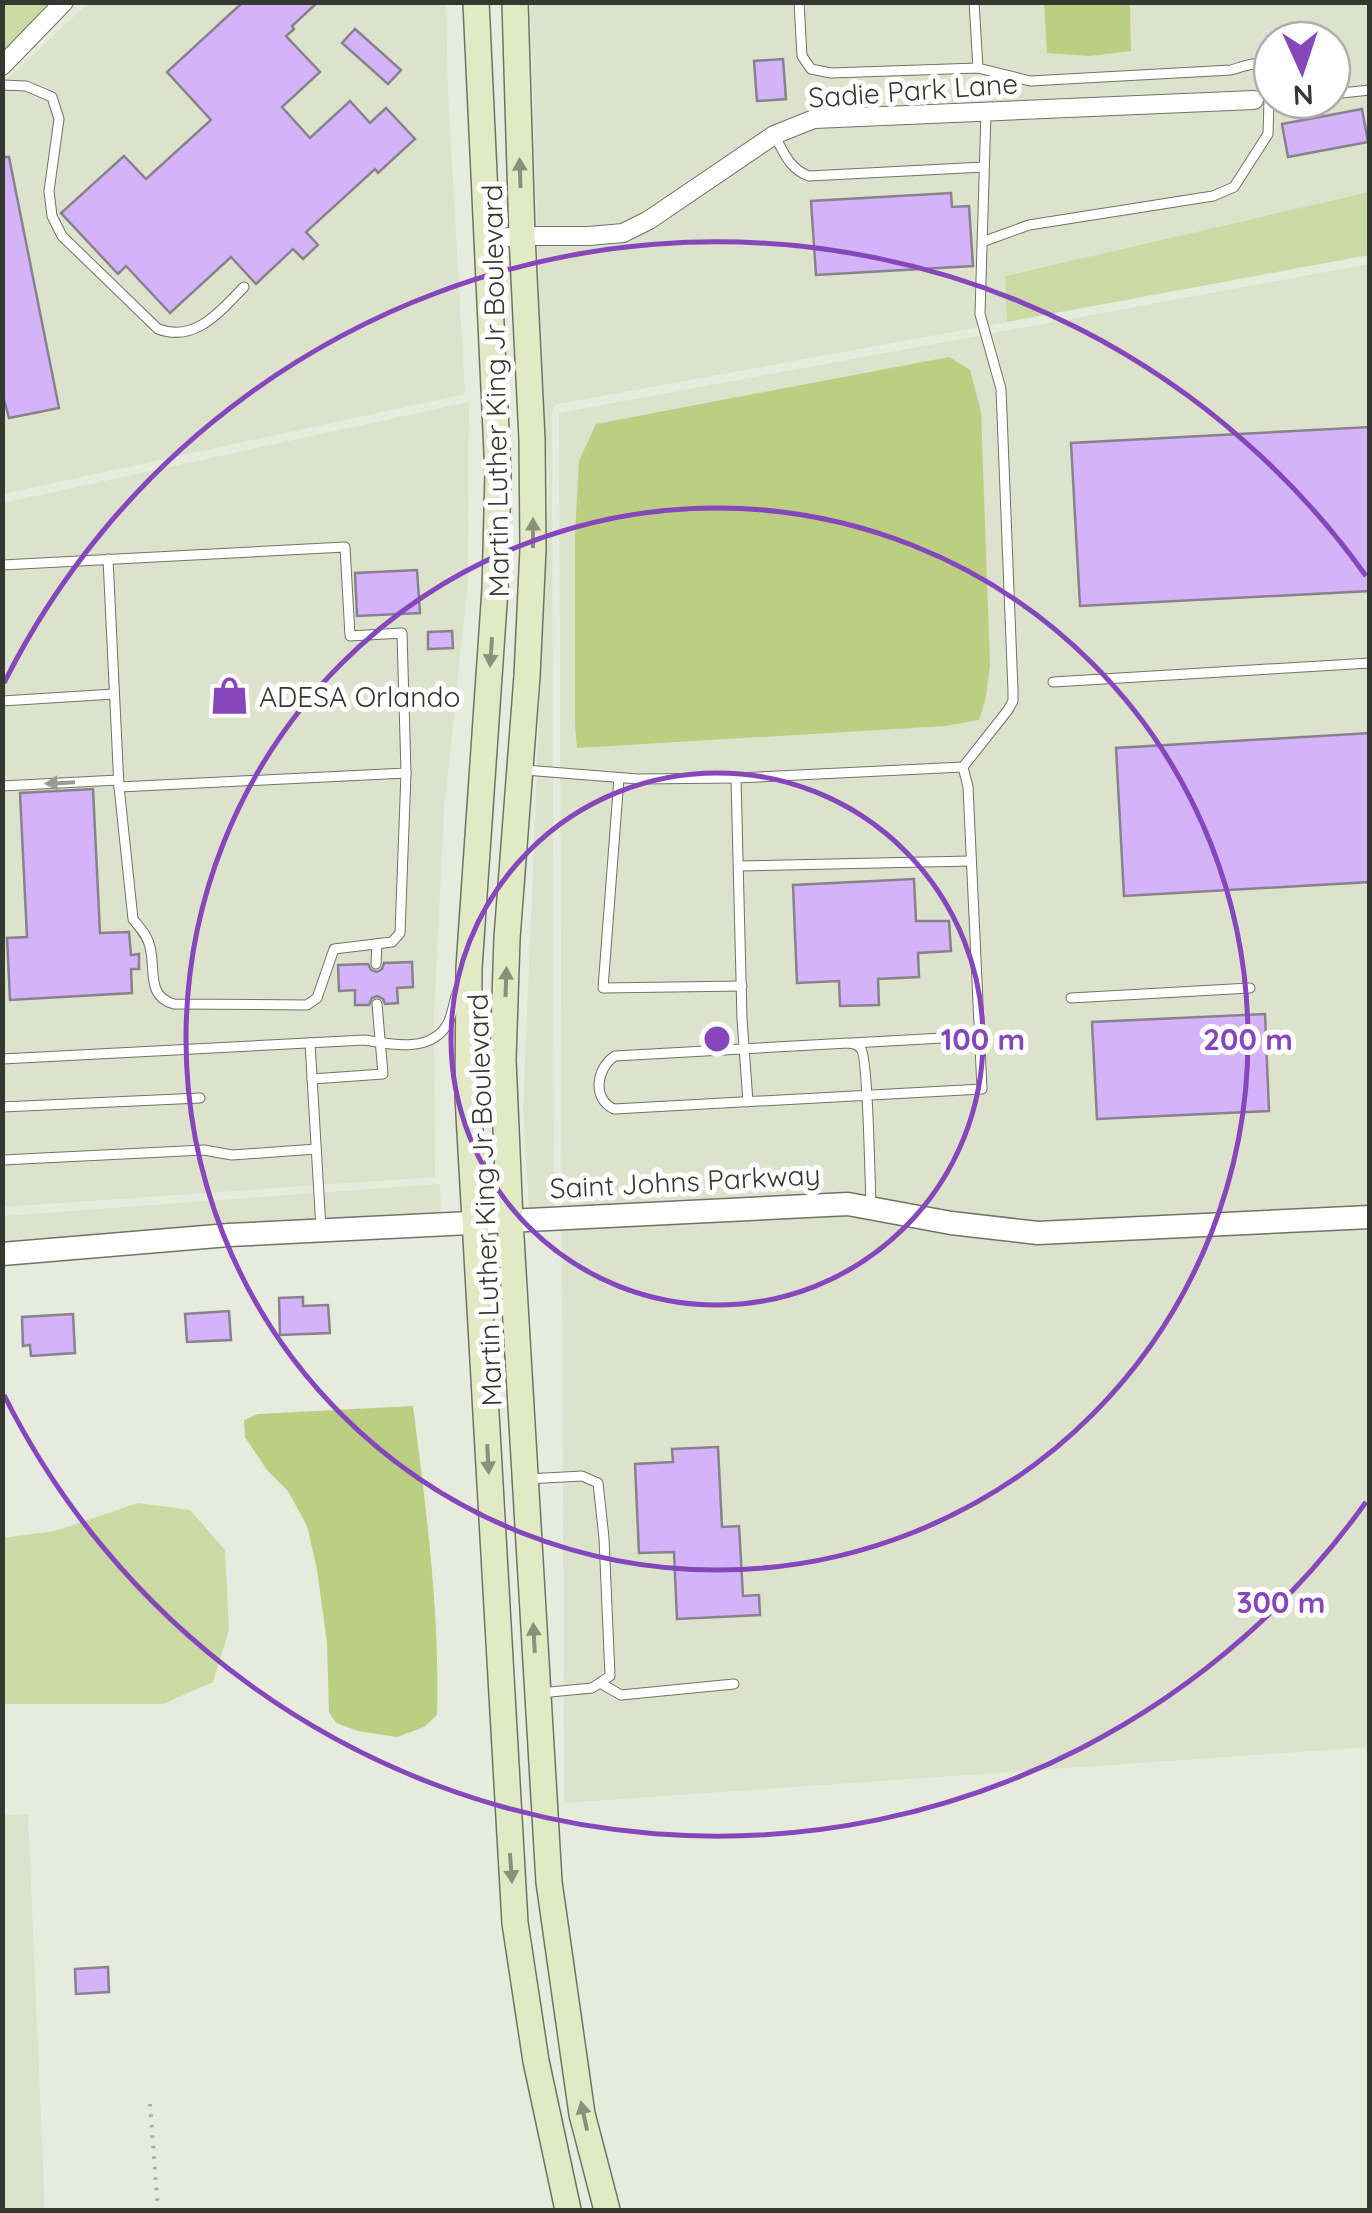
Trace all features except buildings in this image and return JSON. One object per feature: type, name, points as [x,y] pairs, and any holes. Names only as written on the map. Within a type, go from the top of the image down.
[{"type":"main road","name":"Martin Luther King Jr Boulevard","points":[[476,2],[498,474],[496,589],[469,968],[468,1097],[515,1923],[536,2061],[568,2210]]},
{"type":"main road","name":"Martin Luther King Jr Boulevard","points":[[514,2],[533,549],[528,676],[507,938],[504,1060],[510,1220],[549,1882],[582,2114],[606,2210]]},
{"type":"main road","points":[[480,812],[518,778]]},
{"type":"main road","points":[[492,1537],[507,1561],[514,1675],[522,1688],[537,1693]]},
{"type":"street","points":[[2,66],[64,2]]},
{"type":"street","name":"Sadie Park Lane","points":[[486,240],[623,233],[649,220],[774,135],[814,119],[1252,100]]},
{"type":"street","name":"Saint Johns Parkway","points":[[2,1254],[229,1235],[848,1204],[1038,1234],[1370,1216]]},
{"type":"lane","points":[[800,2],[802,56],[811,69],[831,73],[978,68],[1030,81],[1231,70],[1252,64]]},
{"type":"lane","points":[[974,2],[978,68]]},
{"type":"lane","points":[[2,85],[26,86],[52,97],[59,119],[49,191],[52,216],[62,236],[158,328],[170,334],[192,331],[210,322],[244,287]]},
{"type":"lane","points":[[518,778],[736,778],[962,767],[1008,710],[1013,691],[1001,390],[980,314],[986,112]]},
{"type":"lane","points":[[982,242],[1028,226],[1213,196],[1234,187],[1268,134],[1267,120]]},
{"type":"lane","points":[[774,135],[790,164],[797,172],[809,176],[984,167]]},
{"type":"lane","points":[[2,565],[108,559],[344,547],[350,636],[402,634],[406,773],[402,917],[400,932],[392,942],[334,949],[317,998],[307,1004],[174,1004],[162,1001],[155,991],[150,947],[133,919],[118,784],[108,559]]},
{"type":"lane","points":[[1053,682],[1370,664]]},
{"type":"lane","points":[[2,701],[114,694]]},
{"type":"lane","points":[[962,767],[968,788],[982,1089],[614,1110],[601,1099],[599,1074],[605,1062],[615,1056],[979,1036]]},
{"type":"lane","points":[[2,786],[406,773]]},
{"type":"lane","points":[[619,778],[603,988],[742,986]]},
{"type":"lane","points":[[736,778],[748,1102]]},
{"type":"lane","points":[[739,866],[972,861]]},
{"type":"lane","points":[[376,964],[377,944]]},
{"type":"lane","points":[[2,1059],[365,1040],[393,1046],[418,1044],[438,1036],[449,1021],[454,996],[469,968]]},
{"type":"lane","points":[[1071,998],[1250,988]]},
{"type":"lane","points":[[312,1079],[384,1074],[377,1004]]},
{"type":"lane","points":[[310,1042],[322,1230]]},
{"type":"lane","points":[[848,1043],[858,1045],[864,1052],[871,1208]]},
{"type":"lane","points":[[2,1107],[200,1098]]},
{"type":"lane","points":[[2,1160],[204,1150],[232,1155],[316,1149]]},
{"type":"lane","points":[[525,1480],[582,1476],[598,1483],[604,1538],[610,1676],[592,1688],[537,1693]]},
{"type":"lane","points":[[600,1683],[621,1695],[734,1684]]},
{"type":"path","points":[[150,2104],[158,2210]]},
{"type":"shaded area","points":[[2,3],[50,3],[3,52]]},
{"type":"shaded area","points":[[88,3],[446,3],[465,394],[3,494],[2,84]]},
{"type":"shaded area","points":[[530,3],[1044,3],[1047,52],[1131,51],[1130,3],[1369,3],[1369,192],[1005,276],[1007,322],[553,407],[554,1207],[529,1208],[523,1111],[549,476],[542,382]]},
{"type":"shaded area","points":[[1044,3],[1130,3],[1131,51],[1089,56],[1047,53]]},
{"type":"shaded area","points":[[1369,192],[1369,255],[1007,322],[1005,276]]},
{"type":"shaded area","points":[[1369,264],[1369,1747],[564,1803],[559,413]]},
{"type":"shaded area","points":[[949,357],[970,370],[981,412],[990,665],[979,720],[945,726],[577,748],[575,534],[579,461],[596,424]]},
{"type":"shaded area","name":"ADESA Orlando","points":[[469,402],[468,581],[444,811],[434,1014],[435,1177],[3,1207],[3,503]]},
{"type":"shaded area","points":[[440,1184],[441,1213],[3,1244],[3,1216]]},
{"type":"shaded area","points":[[413,1406],[434,1599],[437,1715],[424,1727],[397,1737],[336,1723],[329,1712],[327,1643],[307,1526],[288,1491],[267,1470],[245,1437],[244,1420],[258,1414]]},
{"type":"shaded area","points":[[138,1503],[190,1510],[225,1550],[229,1630],[213,1682],[163,1704],[3,1704],[3,1538],[55,1531]]},
{"type":"shaded area","points":[[28,1814],[45,2210],[3,2210],[3,1815]]},
{"type":"place","name":"ADESA Orlando","points":[[229,696]]}]
